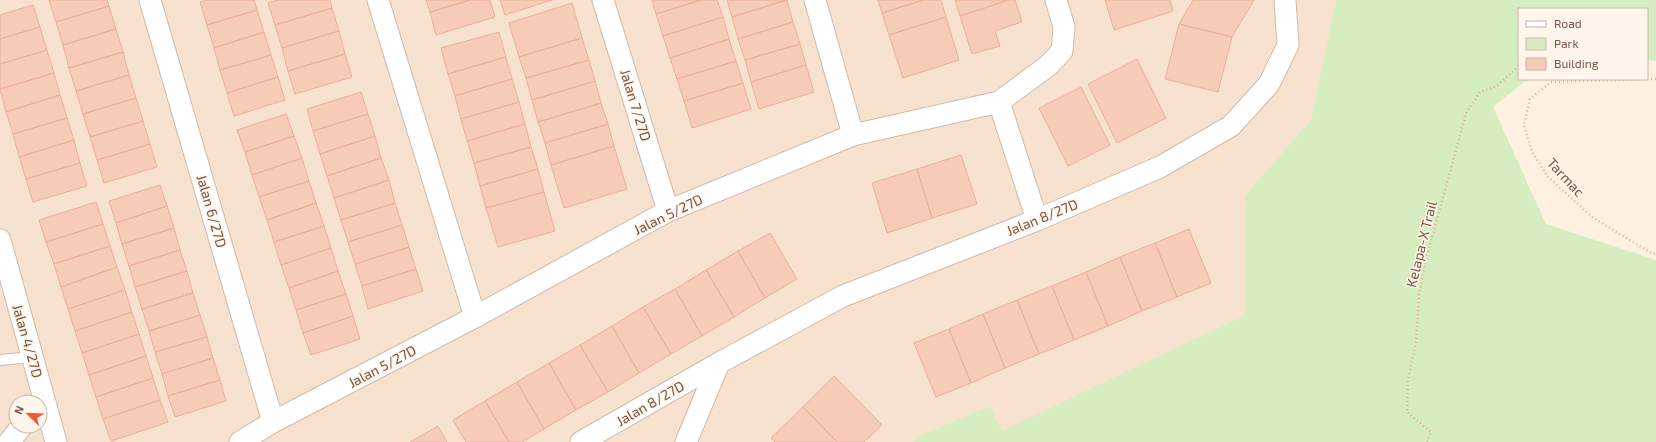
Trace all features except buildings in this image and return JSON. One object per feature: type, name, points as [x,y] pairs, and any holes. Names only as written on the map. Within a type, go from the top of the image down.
[{"type":"street","name":"Jalan 6/27D","points":[[150,0],[273,422]]},
{"type":"street","points":[[378,0],[475,317]]},
{"type":"street","name":"Jalan 7/27D","points":[[603,0],[668,211]]},
{"type":"street","points":[[816,0],[853,135]]},
{"type":"street","name":"Jalan 5/27D","points":[[240,442],[273,422],[475,317],[668,211],[853,135],[999,102],[1049,65],[1062,51],[1064,27],[1056,0]]},
{"type":"street","name":"Jalan 8/27D","points":[[581,442],[843,296],[1037,220],[1160,167],[1231,126],[1269,84],[1288,45],[1285,0]]},
{"type":"street","points":[[999,102],[1037,220]]},
{"type":"street","name":"Jalan 4/27D","points":[[0,240],[32,357],[40,394]]},
{"type":"street","name":"Jalan 8/27D","points":[[686,442],[719,364]]},
{"type":"street","name":"Jalan 4/27D","points":[[48,419],[56,442]]},
{"type":"street","points":[[9,442],[16,434]]},
{"type":"lane","points":[[0,360],[32,357]]},
{"type":"path","name":"Kelapa-X Trail","points":[[1428,442],[1431,432],[1407,412],[1408,379],[1416,343],[1419,295],[1426,260],[1466,113],[1480,92],[1497,86],[1518,67]]},
{"type":"path","name":"Tarmac","points":[[1612,80],[1551,82],[1530,99],[1524,125],[1532,152],[1548,177],[1592,217],[1656,254]]},
{"type":"shaded area","points":[[0,0],[1336,0],[1311,120],[1245,195],[1245,315],[1002,432],[990,406],[921,435],[913,442],[0,442]]},
{"type":"green space","points":[[1336,0],[1656,0],[1656,61],[1648,60],[1648,8],[1518,8],[1518,80],[1527,80],[1493,107],[1546,224],[1656,260],[1656,442],[913,442],[921,435],[990,406],[1002,431],[1245,315],[1245,195],[1311,120]]}]
